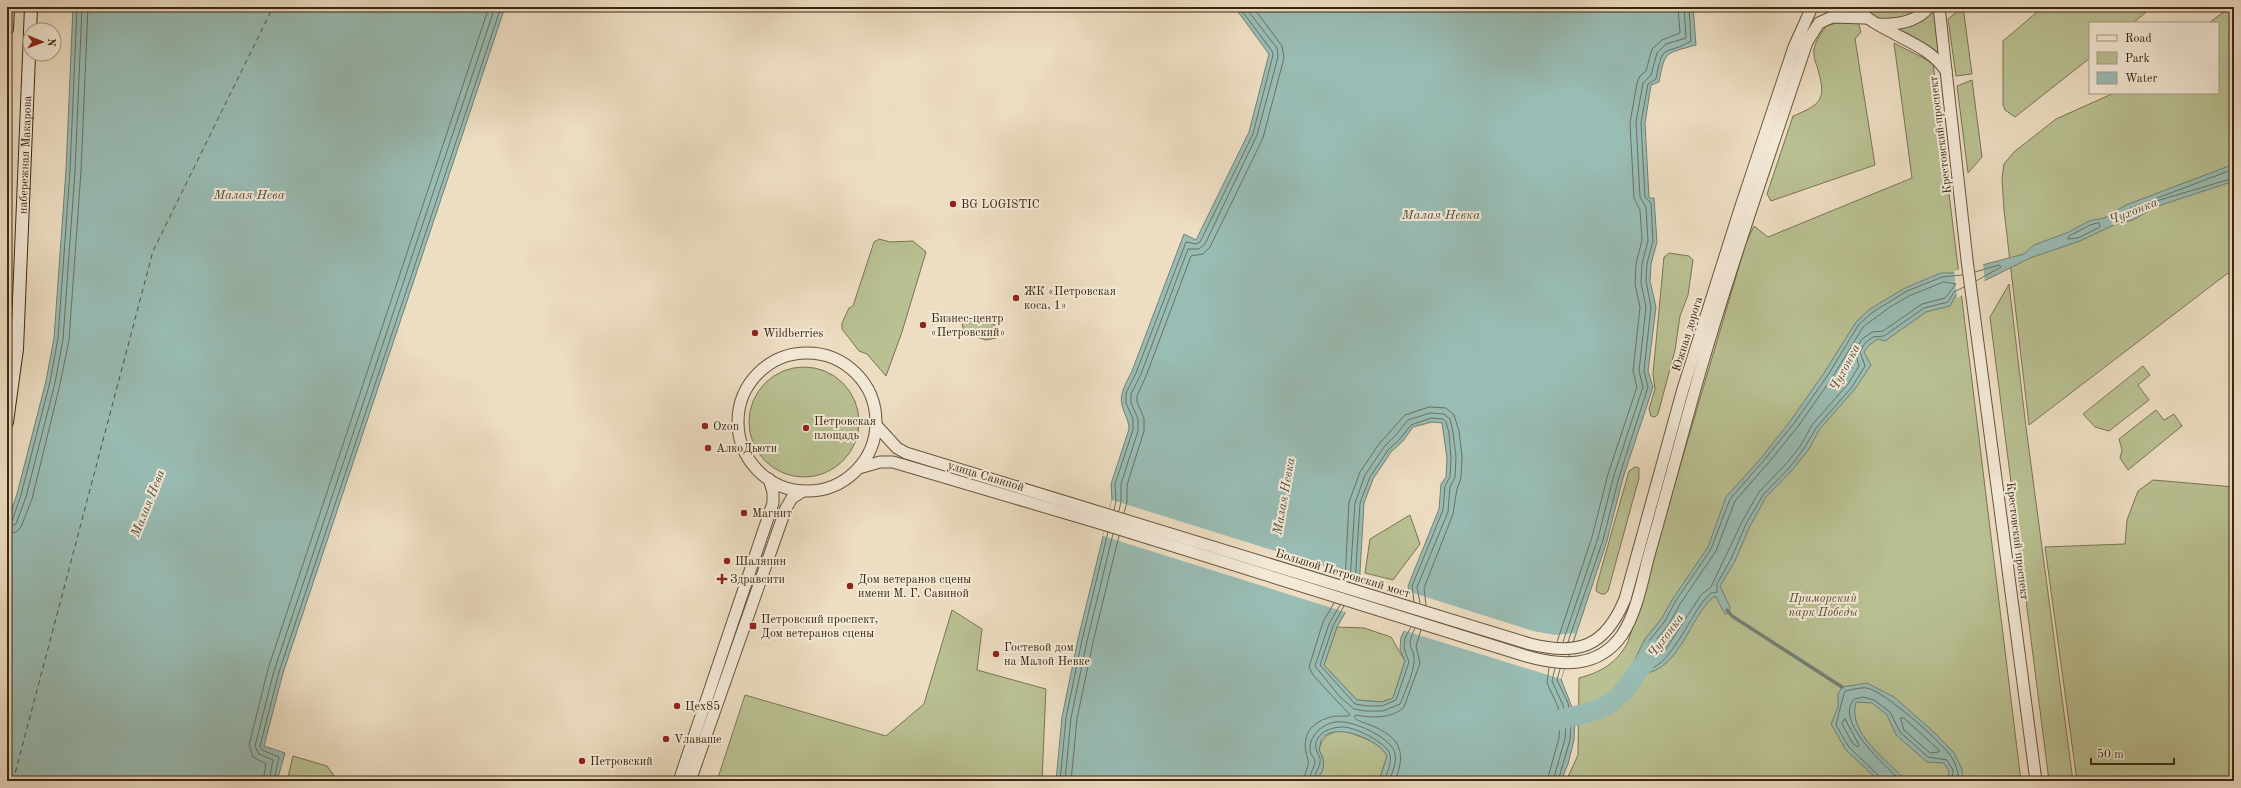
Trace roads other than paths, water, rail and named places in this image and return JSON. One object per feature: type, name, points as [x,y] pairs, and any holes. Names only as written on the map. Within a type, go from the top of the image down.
[{"type":"main road","points":[[7,29],[8,7]]},
{"type":"main road","name":"набережная Макарова","points":[[7,422],[17,349],[31,7]]},
{"type":"street","name":"Южная дорога","points":[[1570,650],[1581,647],[1601,636],[1618,615],[1625,599],[1683,389],[1735,224],[1794,47],[1812,7]]},
{"type":"street","points":[[1856,7],[1865,18],[1936,58],[1946,71]]},
{"type":"street","points":[[1876,24],[1890,25],[1913,19],[1929,7]]},
{"type":"street","name":"Крестовский проспект","points":[[1939,7],[1967,260],[2036,781]]},
{"type":"street","name":"Южная дорога","points":[[1566,664],[1583,661],[1601,654],[1612,646],[1622,634],[1629,620],[1696,386],[1750,213],[1807,42],[1819,22],[1832,17],[1865,18]]},
{"type":"street","points":[[800,353],[815,353],[832,357],[847,365],[857,374],[869,391],[875,408],[876,425],[871,448],[858,468],[834,486],[803,491],[785,487],[769,479],[753,465],[743,446],[738,426],[738,415],[748,385],[762,369],[780,358],[800,353]]},
{"type":"street","name":"улица Савиной","points":[[876,425],[897,448],[906,453],[1109,514]]},
{"type":"street","name":"улица Савиной","points":[[858,468],[880,462],[893,462],[1106,525]]},
{"type":"street","points":[[678,781],[773,503],[773,492],[769,479]]},
{"type":"street","points":[[690,781],[786,508],[792,498],[803,491]]},
{"type":"street","name":"Большой Петровский мост","points":[[1109,514],[1530,644],[1570,650]]},
{"type":"street","name":"Большой Петровский мост","points":[[1106,525],[1526,656],[1566,664]]},
{"type":"water","name":"Малая Нева","points":[[73,7],[505,7],[283,673],[264,746],[285,753],[277,781],[7,781],[7,524],[17,494],[46,381],[54,338],[66,170]]},
{"type":"water","name":"Малая Невка","points":[[1232,7],[1693,7],[1696,45],[1672,52],[1668,55],[1663,64],[1659,82],[1651,85],[1645,123],[1649,198],[1654,198],[1657,242],[1651,264],[1650,281],[1656,307],[1648,371],[1653,387],[1623,478],[1607,541],[1561,679],[1575,715],[1574,740],[1568,764],[1561,781],[1379,781],[1387,756],[1383,750],[1356,734],[1335,732],[1327,734],[1321,740],[1319,750],[1324,763],[1323,770],[1319,776],[1321,781],[1056,781],[1062,717],[1078,639],[1112,500],[1111,484],[1129,429],[1121,401],[1123,392],[1184,234],[1196,240],[1249,132],[1269,54],[1236,9]],"holes":[[[1432,422],[1442,423],[1447,458],[1446,477],[1441,484],[1439,509],[1408,586],[1412,615],[1401,637],[1400,649],[1405,661],[1393,698],[1382,702],[1357,700],[1324,665],[1337,627],[1359,589],[1364,503],[1373,479],[1391,452],[1403,441],[1413,427]]]},
{"type":"water","points":[[2234,164],[2234,181],[2155,207],[2133,220],[2116,224],[2080,241],[2030,258],[1956,295],[1950,306],[1926,312],[1885,341],[1878,339],[1868,346],[1864,352],[1871,365],[1855,389],[1819,430],[1809,449],[1793,469],[1766,497],[1750,526],[1735,561],[1720,586],[1730,607],[1729,613],[1725,614],[1716,597],[1713,597],[1697,618],[1683,642],[1666,663],[1656,670],[1643,674],[1639,671],[1635,659],[1645,639],[1662,618],[1672,600],[1708,547],[1726,497],[1762,457],[1791,420],[1824,373],[1856,322],[1870,309],[1905,288],[1941,273],[1952,273],[2024,254],[2034,245],[2069,232],[2089,221],[2104,218],[2126,205]]},
{"type":"water","points":[[1867,683],[1894,697],[1935,733],[1954,753],[1962,769],[1963,781],[1948,781],[1949,771],[1944,763],[1927,762],[1896,735],[1887,715],[1872,703],[1856,702],[1855,714],[1857,725],[1871,746],[1906,781],[1879,781],[1846,750],[1831,724],[1838,707],[1838,694],[1842,687]]},
{"type":"waterway","points":[[1727,610],[1732,616],[1842,687]]},
{"type":"waterway","name":"Чухонка","points":[[1622,693],[1655,649]]},
{"type":"waterway","name":"Чухонка","points":[[1549,723],[1591,712],[1613,701]]},
{"type":"place","name":"BG LOGISTIC","points":[[953,204]]},
{"type":"place","name":"ЖК «Петровская коса, 1»","points":[[1016,298]]},
{"type":"place","name":"Бизнес-центр «Петровский»","points":[[923,325]]},
{"type":"place","name":"Wildberries","points":[[755,333]]},
{"type":"place","name":"Ozon","points":[[705,426]]},
{"type":"place","name":"Петровская площадь","points":[[806,428]]},
{"type":"place","name":"АлкоДьюти","points":[[708,448]]},
{"type":"place","name":"Магнит","points":[[744,513]]},
{"type":"place","name":"Шаляпин","points":[[727,561]]},
{"type":"place","name":"Здравсити","points":[[722,579]]},
{"type":"place","name":"Дом ветеранов сцены имени М. Г. Савиной","points":[[850,586]]},
{"type":"place","name":"Петровский проспект, Дом ветеранов сцены","points":[[753,626]]},
{"type":"place","name":"Гостевой дом на Малой Невке","points":[[996,654]]},
{"type":"place","name":"Цех85","points":[[677,706]]},
{"type":"place","name":"Vлаваше","points":[[666,739]]},
{"type":"place","name":"Петровский","points":[[582,761]]},
{"type":"park label","name":"Приморский парк Победы","points":[[1823,605]]}]
